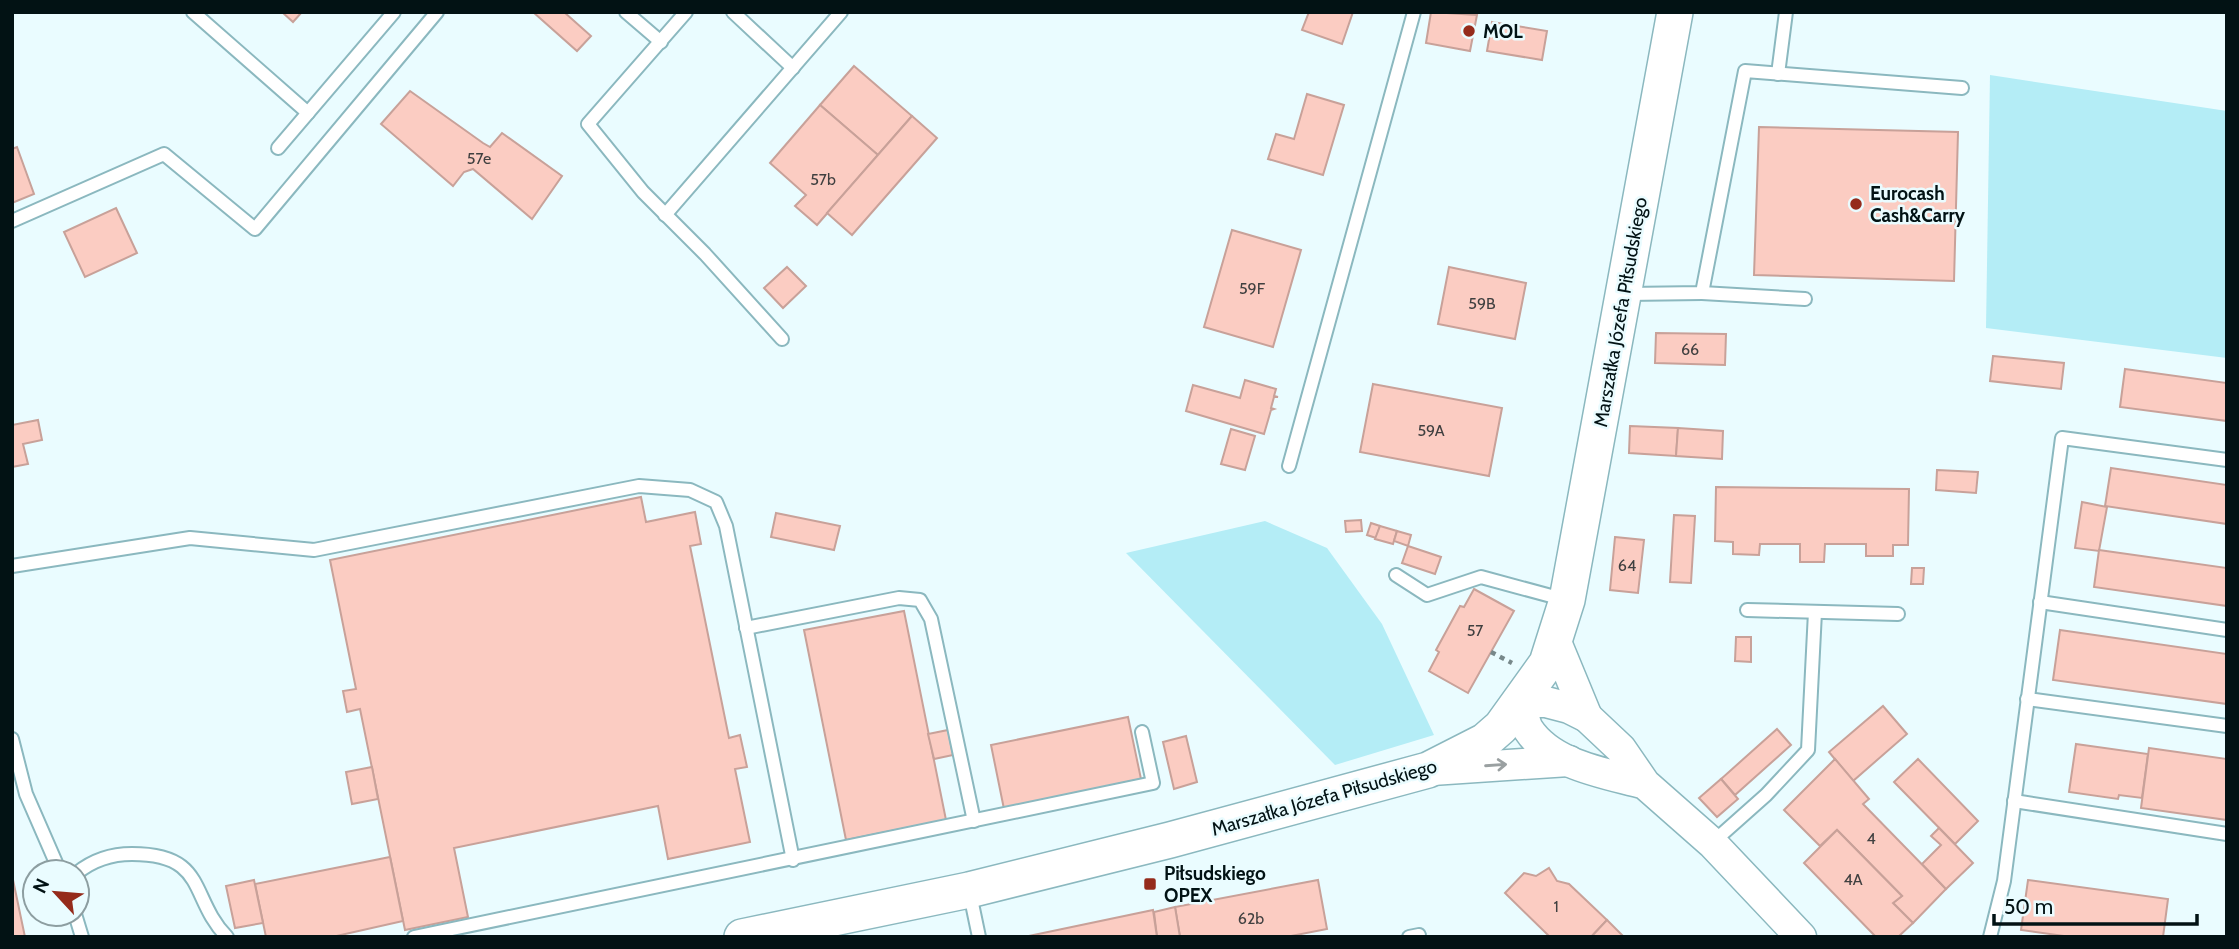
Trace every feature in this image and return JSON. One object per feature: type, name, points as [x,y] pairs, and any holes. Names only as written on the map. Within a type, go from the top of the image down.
[{"type":"main road","name":"Marszałka Józefa Piłsudskiego","points":[[743,937],[793,931],[1170,840],[1428,770],[1485,741],[1521,702],[1547,663],[1556,642],[1567,600],[1675,12]]},
{"type":"street","points":[[1556,642],[1587,717]]},
{"type":"street","points":[[1645,784],[1569,761],[1543,746],[1526,727],[1521,702],[1546,702],[1569,708],[1587,717],[1621,749],[1645,784],[1712,843],[1801,937]]},
{"type":"street","points":[[1428,770],[1569,761]]},
{"type":"lane","points":[[193,12],[308,113]]},
{"type":"lane","points":[[278,148],[394,12]]},
{"type":"lane","points":[[12,221],[164,154],[254,229],[437,12]]},
{"type":"lane","points":[[626,12],[661,42]]},
{"type":"lane","points":[[686,12],[588,124],[643,192],[782,339]]},
{"type":"lane","points":[[733,12],[793,68]]},
{"type":"lane","points":[[666,215],[841,12]]},
{"type":"lane","points":[[1289,466],[1414,12]]},
{"type":"lane","points":[[1778,74],[1786,12]]},
{"type":"lane","points":[[1702,293],[1745,71],[1962,89]]},
{"type":"lane","points":[[1623,294],[1702,293],[1805,299]]},
{"type":"lane","points":[[1990,937],[2004,881],[2062,438],[2227,460]]},
{"type":"lane","points":[[12,566],[190,538],[314,550],[639,486],[690,490],[716,502],[726,526],[793,860]]},
{"type":"lane","points":[[1396,575],[1427,595],[1481,577],[1567,600]]},
{"type":"lane","points":[[746,628],[900,598],[920,600],[931,619],[974,821]]},
{"type":"lane","points":[[2040,602],[2227,630]]},
{"type":"lane","points":[[1747,610],[1898,614]]},
{"type":"lane","points":[[1712,843],[1766,795],[1808,750],[1815,612]]},
{"type":"lane","points":[[2027,699],[2227,726]]},
{"type":"lane","points":[[414,937],[1153,783],[1142,732]]},
{"type":"lane","points":[[12,739],[26,794],[54,858]]},
{"type":"lane","points":[[2014,801],[2227,834]]},
{"type":"lane","points":[[91,863],[107,857],[150,855],[169,859],[184,868],[197,884],[227,937]]},
{"type":"lane","points":[[969,890],[979,937]]},
{"type":"path","points":[[1491,652],[1515,665]]},
{"type":"shaded area","points":[[1990,75],[2227,111],[2227,358],[1986,328]]},
{"type":"shaded area","points":[[1265,521],[1327,548],[1382,624],[1434,735],[1335,765],[1126,553]]},
{"type":"building","points":[[282,12],[302,12],[293,22]]},
{"type":"building","points":[[533,12],[564,12],[591,36],[577,51]]},
{"type":"building","points":[[1309,12],[1353,12],[1342,44],[1302,30]]},
{"type":"building","points":[[1431,12],[1477,15],[1470,51],[1426,43]]},
{"type":"building","points":[[1492,22],[1547,31],[1542,60],[1487,51]]},
{"type":"building","points":[[854,66],[912,116],[878,155],[820,105]]},
{"type":"building","points":[[410,91],[490,147],[502,133],[562,176],[532,219],[473,169],[464,172],[453,186],[381,124]]},
{"type":"building","points":[[1307,94],[1344,105],[1323,175],[1268,159],[1276,134],[1294,139]]},
{"type":"building","points":[[820,105],[878,155],[817,225],[795,206],[806,195],[770,163]]},
{"type":"building","points":[[912,116],[937,138],[852,235],[827,213]]},
{"type":"building","name":"Eurocash Cash&Carry","points":[[1759,127],[1958,132],[1954,281],[1754,275]]},
{"type":"building","points":[[17,147],[34,194],[12,203],[12,149]]},
{"type":"building","points":[[116,208],[137,253],[85,277],[64,232]]},
{"type":"building","points":[[1232,230],[1301,250],[1273,347],[1204,327]]},
{"type":"building","points":[[787,267],[806,286],[783,308],[764,288]]},
{"type":"building","points":[[1449,267],[1526,283],[1515,339],[1438,324]]},
{"type":"building","points":[[1656,333],[1726,334],[1725,365],[1655,363]]},
{"type":"building","points":[[1993,356],[2064,363],[2061,389],[1990,381]]},
{"type":"building","points":[[2125,369],[2227,383],[2227,421],[2120,407]]},
{"type":"building","points":[[1245,380],[1276,389],[1274,396],[1278,397],[1274,397],[1271,408],[1274,409],[1271,410],[1264,434],[1186,411],[1193,385],[1240,398]]},
{"type":"building","points":[[1373,384],[1502,408],[1489,476],[1360,452]]},
{"type":"building","points":[[38,420],[42,440],[23,444],[28,464],[12,467],[12,425]]},
{"type":"building","points":[[1630,426],[1678,428],[1676,456],[1629,453]]},
{"type":"building","points":[[1678,428],[1723,431],[1722,459],[1676,456]]},
{"type":"building","points":[[1231,429],[1255,436],[1245,470],[1221,464]]},
{"type":"building","points":[[2111,468],[2227,485],[2227,524],[2105,506]]},
{"type":"building","points":[[1937,470],[1978,472],[1976,493],[1936,490]]},
{"type":"building","points":[[1716,487],[1909,489],[1908,545],[1893,545],[1893,556],[1866,556],[1866,544],[1825,544],[1824,562],[1800,562],[1800,544],[1760,544],[1759,555],[1733,554],[1733,542],[1715,541]]},
{"type":"building","points":[[641,497],[646,522],[695,512],[701,544],[690,546],[729,738],[740,735],[747,767],[735,769],[750,842],[668,859],[658,806],[454,848],[468,917],[405,930],[360,709],[347,712],[343,691],[356,689],[330,560]]},
{"type":"building","points":[[2082,502],[2107,507],[2099,551],[2075,548]]},
{"type":"building","points":[[776,513],[840,526],[834,550],[771,537]]},
{"type":"building","points":[[1674,515],[1695,516],[1691,583],[1670,582]]},
{"type":"building","points":[[1361,520],[1362,531],[1346,532],[1345,521]]},
{"type":"building","points":[[1371,523],[1380,526],[1376,538],[1367,535]]},
{"type":"building","points":[[1380,526],[1397,531],[1393,544],[1375,539]]},
{"type":"building","points":[[1397,531],[1411,535],[1408,546],[1394,541]]},
{"type":"building","points":[[1615,537],[1644,540],[1638,593],[1610,590]]},
{"type":"building","points":[[1408,546],[1441,557],[1435,574],[1402,563]]},
{"type":"building","points":[[2099,550],[2227,568],[2227,606],[2094,587]]},
{"type":"building","points":[[1912,568],[1924,568],[1923,584],[1911,584]]},
{"type":"building","points":[[1474,589],[1514,611],[1468,693],[1429,671],[1439,652],[1436,650],[1460,606],[1464,607]]},
{"type":"building","points":[[904,611],[946,820],[846,840],[804,630]]},
{"type":"building","points":[[2060,630],[2227,654],[2227,704],[2053,680]]},
{"type":"building","points":[[1736,637],[1751,637],[1751,662],[1735,661]]},
{"type":"building","points":[[1883,706],[1907,734],[1853,781],[1829,752]]},
{"type":"building","points":[[1128,717],[1141,779],[1004,809],[991,745]]},
{"type":"building","points":[[1777,729],[1791,745],[1735,795],[1721,779]]},
{"type":"building","points":[[948,730],[953,755],[934,759],[928,734]]},
{"type":"building","points":[[1186,736],[1197,782],[1174,789],[1163,742]]},
{"type":"building","points":[[2076,744],[2148,754],[2142,798],[2119,795],[2118,799],[2069,792]]},
{"type":"building","points":[[2149,748],[2227,759],[2227,820],[2141,808]]},
{"type":"building","points":[[1835,759],[1869,799],[1863,804],[1946,889],[1913,923],[1893,903],[1902,896],[1837,830],[1820,846],[1784,810]]},
{"type":"building","points":[[1918,759],[1978,821],[1955,844],[1894,782]]},
{"type":"building","points":[[372,767],[378,799],[352,804],[346,772]]},
{"type":"building","points":[[1721,779],[1738,799],[1717,817],[1699,798]]},
{"type":"building","points":[[1939,828],[1973,863],[1946,889],[1922,864],[1941,845],[1931,836]]},
{"type":"building","points":[[1837,830],[1902,896],[1893,903],[1913,923],[1898,937],[1876,937],[1804,863]]},
{"type":"building","points":[[390,857],[403,921],[332,937],[266,937],[255,884]]},
{"type":"building","points":[[1549,868],[1557,881],[1569,884],[1607,920],[1591,937],[1550,937],[1505,893],[1524,873],[1536,876]]},
{"type":"building","points":[[12,875],[25,937],[12,937]]},
{"type":"building","points":[[254,880],[263,923],[235,928],[226,886]]},
{"type":"building","points":[[1318,880],[1327,929],[1286,937],[1180,937],[1175,907]]},
{"type":"building","points":[[2028,880],[2168,899],[2163,937],[2071,937],[2021,930]]},
{"type":"building","points":[[1175,907],[1180,937],[1157,937],[1154,912]]},
{"type":"building","points":[[1153,910],[1157,937],[1024,937]]},
{"type":"building","points":[[1607,920],[1624,937],[1591,937]]},
{"type":"place","name":"MOL","points":[[1469,31]]},
{"type":"place","name":"Eurocash Cash&Carry","points":[[1856,204]]},
{"type":"place","name":"Piłsudskiego OPEX","points":[[1150,884]]}]
